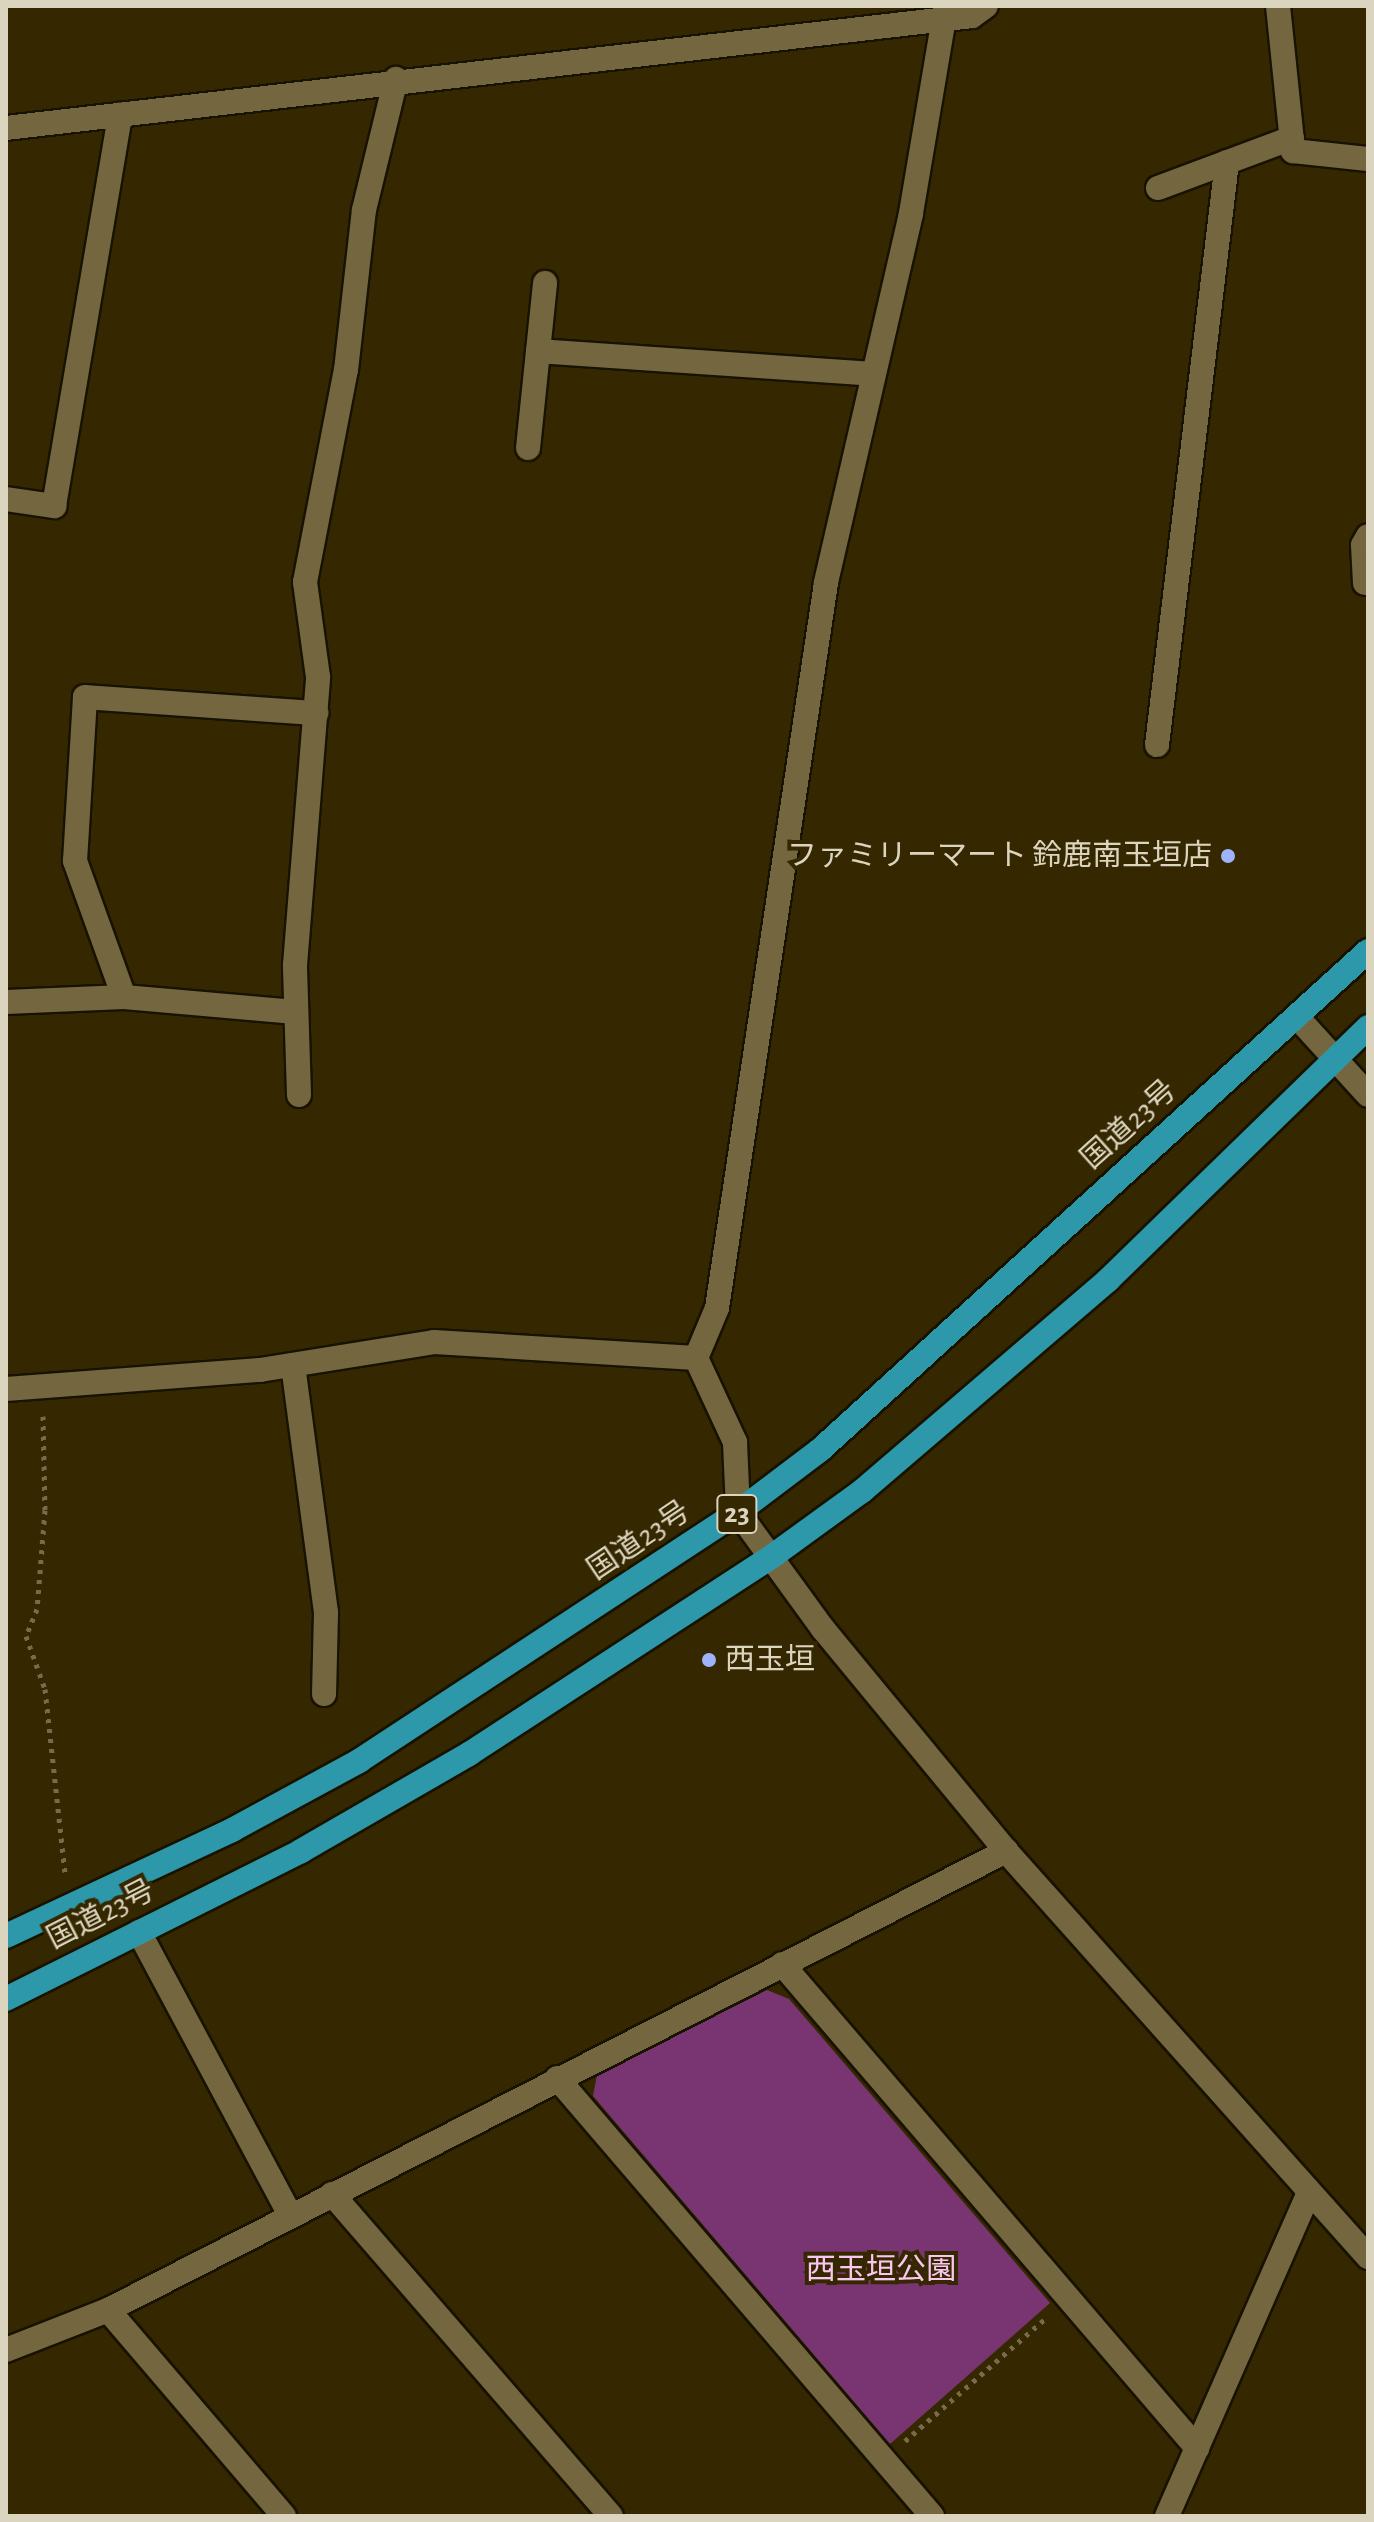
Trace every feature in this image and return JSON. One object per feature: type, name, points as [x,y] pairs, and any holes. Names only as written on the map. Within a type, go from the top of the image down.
[{"type":"highway","name":"国道23号","points":[[6,1936],[232,1830],[359,1761],[738,1512],[820,1450],[1368,951]]},
{"type":"highway","name":"国道23号","points":[[6,1999],[301,1851],[469,1754],[774,1555],[862,1491],[1108,1280],[1368,1027]]},
{"type":"street","points":[[6,128],[947,12],[972,16],[986,6]]},
{"type":"street","points":[[1278,6],[1293,151],[1368,159]]},
{"type":"street","points":[[947,12],[826,583],[717,1308],[696,1358],[735,1442],[738,1512],[774,1555],[823,1629],[1006,1851],[1368,2257]]},
{"type":"street","points":[[299,1095],[295,1012],[318,677],[305,582],[346,370],[364,210],[396,79]]},
{"type":"street","points":[[6,499],[54,506],[120,115]]},
{"type":"street","points":[[1158,188],[1292,138]]},
{"type":"street","points":[[1157,745],[1227,162]]},
{"type":"street","points":[[528,448],[545,283]]},
{"type":"street","points":[[538,351],[872,374]]},
{"type":"street","points":[[1365,583],[1363,545],[1368,536]]},
{"type":"street","points":[[124,997],[75,861],[85,697],[316,713]]},
{"type":"street","points":[[6,1002],[124,997],[295,1012]]},
{"type":"street","points":[[1297,1017],[1332,1060],[1368,1095]]},
{"type":"street","points":[[6,1389],[293,1365],[434,1342],[696,1358]]},
{"type":"street","points":[[293,1365],[326,1613],[324,1694]]},
{"type":"street","points":[[6,2350],[108,2310],[1006,1851]]},
{"type":"street","points":[[139,1932],[290,2215]]},
{"type":"street","points":[[782,1964],[1197,2448]]},
{"type":"street","points":[[557,2078],[932,2516]]},
{"type":"street","points":[[1167,2516],[1309,2193]]},
{"type":"street","points":[[332,2194],[611,2516]]},
{"type":"street","points":[[108,2310],[284,2516]]},
{"type":"path","points":[[40,1387],[45,1510],[37,1609],[26,1636],[45,1689],[65,1872]]},
{"type":"path","points":[[884,2460],[1068,2299]]},
{"type":"green space","name":"西玉垣公園","points":[[767,1990],[789,1999],[1050,2303],[890,2444],[593,2096],[597,2075]]},
{"type":"place","name":"ファミリーマート 鈴鹿南玉垣店","points":[[1228,856]]},
{"type":"place","name":"西玉垣","points":[[709,1660]]}]
